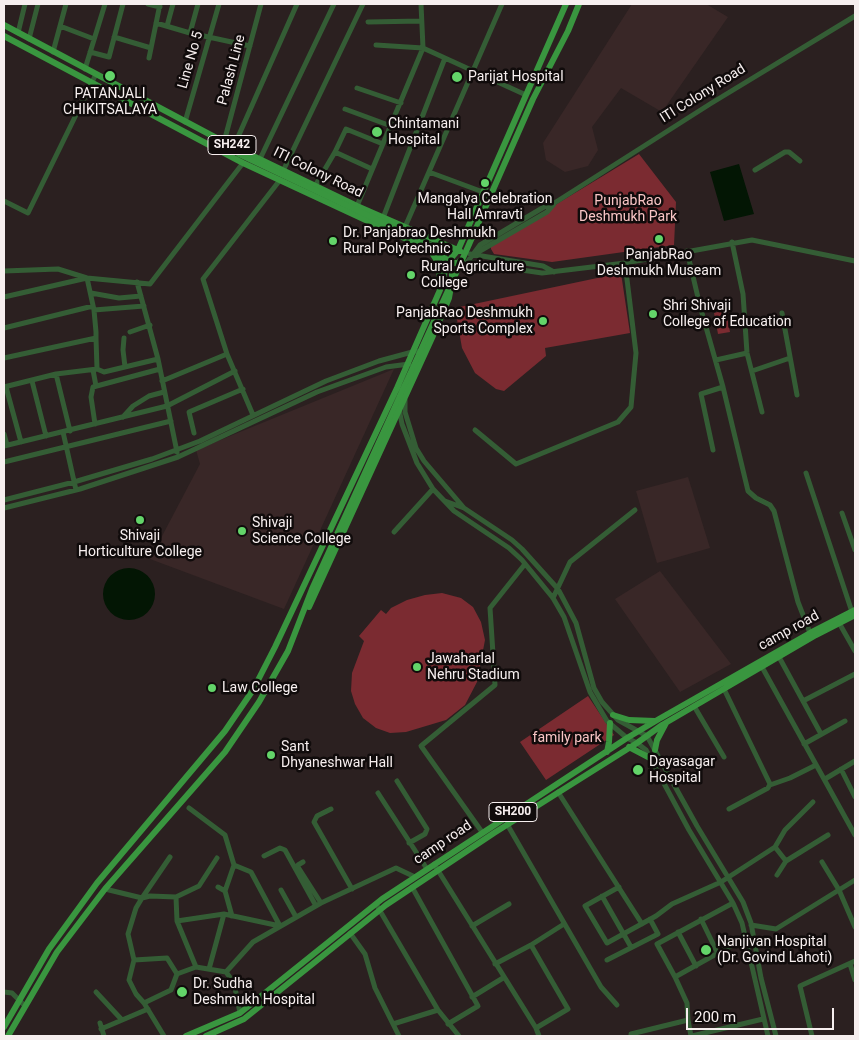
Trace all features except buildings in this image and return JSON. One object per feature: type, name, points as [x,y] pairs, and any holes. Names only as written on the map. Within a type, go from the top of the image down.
[{"type":"main road","points":[[301,616],[309,607],[402,399],[413,351],[440,290],[447,263],[471,253],[490,186],[526,95],[566,4]]},
{"type":"main road","points":[[4,1027],[49,949],[97,883],[225,731],[253,690],[397,388],[421,351],[483,192],[490,186],[568,30],[579,4]]},
{"type":"main road","name":"ITI Colony Road","points":[[4,25],[185,122],[283,171],[405,227],[459,257],[471,253]]},
{"type":"main road","name":"SH242","points":[[4,36],[244,163],[430,250]]},
{"type":"main road","points":[[8,1036],[57,952],[105,889],[225,752],[259,702],[288,651],[316,580],[449,298],[452,273],[446,260],[434,247],[231,150],[229,144]]},
{"type":"main road","points":[[430,250],[447,263]]},
{"type":"main road","points":[[430,250],[438,262],[441,274],[440,290]]},
{"type":"main road","points":[[447,263],[459,257]]},
{"type":"main road","name":"camp road","points":[[206,1036],[244,1019],[323,951],[427,869],[436,867],[667,722],[854,612]]},
{"type":"main road","name":"camp road","points":[[186,1036],[240,1013],[323,951],[350,934],[379,906],[412,887],[482,832],[627,738],[810,633],[838,621]]},
{"type":"main road","points":[[613,715],[629,720],[655,721]]},
{"type":"main road","points":[[654,750],[659,735],[667,722]]},
{"type":"main road","points":[[606,752],[609,742],[610,723]]},
{"type":"main road","points":[[629,747],[650,758]]},
{"type":"main road","points":[[114,862],[122,869]]},
{"type":"main road","points":[[97,883],[105,889]]},
{"type":"street","points":[[18,33],[25,4]]},
{"type":"street","points":[[29,39],[38,4]]},
{"type":"street","points":[[53,52],[66,4]]},
{"type":"street","points":[[85,69],[105,4]]},
{"type":"street","points":[[90,52],[108,57],[123,4]]},
{"type":"street","points":[[148,4],[160,5],[149,58]]},
{"type":"street","points":[[167,26],[172,4]]},
{"type":"street","points":[[190,33],[198,4]]},
{"type":"street","name":"Line No 5","points":[[185,122],[219,4]]},
{"type":"street","name":"Palash Line","points":[[229,144],[261,4]]},
{"type":"street","points":[[229,144],[297,4]]},
{"type":"street","points":[[260,159],[334,4]]},
{"type":"street","points":[[283,171],[363,4]]},
{"type":"street","points":[[357,206],[422,48],[421,4]]},
{"type":"street","points":[[405,227],[502,4]]},
{"type":"street","name":"ITI Colony Road","points":[[468,261],[471,253],[480,245],[556,202],[710,104],[855,16]]},
{"type":"street","points":[[368,22],[421,21]]},
{"type":"street","points":[[156,23],[190,33],[250,46]]},
{"type":"street","points":[[60,26],[94,38]]},
{"type":"street","points":[[114,37],[151,48]]},
{"type":"street","points":[[376,45],[422,48],[526,95]]},
{"type":"street","points":[[383,218],[444,58]]},
{"type":"street","points":[[4,201],[28,213],[96,74]]},
{"type":"street","points":[[357,88],[400,103]]},
{"type":"street","points":[[345,109],[391,126]]},
{"type":"street","points":[[315,186],[346,129],[382,144]]},
{"type":"street","points":[[335,152],[372,169]]},
{"type":"street","points":[[755,170],[785,152],[789,152],[800,161]]},
{"type":"street","points":[[4,271],[13,269],[58,269],[87,278],[150,284],[244,163]]},
{"type":"street","points":[[429,172],[483,192]]},
{"type":"street","points":[[253,415],[227,354],[203,279],[280,180]]},
{"type":"street","points":[[459,257],[468,261],[542,273],[625,263],[732,242],[752,240],[855,261]]},
{"type":"street","points":[[732,242],[743,294],[747,353],[762,412]]},
{"type":"street","points":[[687,251],[700,306],[724,387],[748,491],[756,498],[770,505],[774,511],[798,602],[810,633]]},
{"type":"street","points":[[471,253],[544,266],[554,272]]},
{"type":"street","points":[[475,430],[516,464],[618,422],[630,407],[636,353],[625,263]]},
{"type":"street","points":[[87,278],[96,338],[96,386]]},
{"type":"street","points":[[4,297],[87,278]]},
{"type":"street","points":[[137,282],[158,359],[178,457]]},
{"type":"street","points":[[90,294],[119,298],[141,296]]},
{"type":"street","points":[[4,328],[93,308],[144,306]]},
{"type":"street","points":[[782,313],[797,395]]},
{"type":"street","points":[[130,332],[150,325]]},
{"type":"street","points":[[4,358],[96,338]]},
{"type":"street","points":[[124,338],[125,367]]},
{"type":"street","points":[[4,500],[152,459],[200,441],[326,381],[413,351],[421,351]]},
{"type":"street","points":[[716,360],[747,353]]},
{"type":"street","points":[[162,381],[227,354]]},
{"type":"street","points":[[752,371],[790,358]]},
{"type":"street","points":[[21,442],[5,387],[56,374],[95,370],[104,372],[158,359]]},
{"type":"street","points":[[4,508],[76,490],[178,457],[318,392],[386,366],[411,364]]},
{"type":"street","points":[[95,424],[91,396],[93,387],[160,369]]},
{"type":"street","points":[[4,434],[5,446],[168,406],[235,371]]},
{"type":"street","points":[[56,374],[70,431]]},
{"type":"street","points":[[32,381],[46,436]]},
{"type":"street","points":[[713,450],[701,394],[724,387]]},
{"type":"street","points":[[397,388],[416,448],[424,461],[464,508]]},
{"type":"street","points":[[194,433],[189,412],[243,389]]},
{"type":"street","points":[[123,417],[133,406],[149,396],[164,392]]},
{"type":"street","points":[[402,399],[402,424],[417,463],[433,489],[457,514],[509,548],[553,598],[568,623],[590,692],[610,723],[627,738],[637,742],[646,750],[689,830],[733,903],[742,924],[768,1036]]},
{"type":"street","points":[[281,402],[284,408]]},
{"type":"street","points":[[4,462],[171,421]]},
{"type":"street","points":[[63,432],[76,490]]},
{"type":"street","points":[[806,473],[854,612]]},
{"type":"street","points":[[394,532],[433,489]]},
{"type":"street","points":[[445,501],[464,508],[519,545],[558,589],[576,622],[594,688],[602,702],[613,715],[628,727],[647,736],[697,826],[743,902],[751,925],[761,978],[776,1036]]},
{"type":"street","points":[[553,598],[570,562],[634,510]]},
{"type":"street","points":[[842,513],[855,550]]},
{"type":"street","points":[[482,832],[421,746],[495,685],[490,608],[525,564]]},
{"type":"street","points":[[838,621],[855,651]]},
{"type":"street","points":[[779,657],[821,734]]},
{"type":"street","points":[[762,667],[855,835]]},
{"type":"street","points":[[804,701],[855,674]]},
{"type":"street","points":[[724,689],[770,782],[770,786]]},
{"type":"street","points":[[694,706],[724,757]]},
{"type":"street","points":[[804,744],[845,720]]},
{"type":"street","points":[[824,779],[855,761]]},
{"type":"street","points":[[729,810],[770,786],[816,765]]},
{"type":"street","points":[[841,769],[855,797]]},
{"type":"street","points":[[397,781],[428,829],[425,834],[409,843]]},
{"type":"street","points":[[558,792],[642,924]]},
{"type":"street","points":[[378,793],[427,869]]},
{"type":"street","points":[[618,887],[585,906],[606,943],[650,920],[672,904],[721,882],[775,847],[786,830],[813,802]]},
{"type":"street","points":[[189,808],[225,835],[234,865],[225,891],[232,916]]},
{"type":"street","points":[[331,809],[317,816],[314,822],[352,888]]},
{"type":"street","points":[[507,824],[601,987],[617,1005]]},
{"type":"street","points":[[777,875],[786,861],[828,835]]},
{"type":"street","points":[[775,847],[786,861]]},
{"type":"street","points":[[264,856],[280,848],[285,850],[318,905]]},
{"type":"street","points":[[164,1036],[129,980],[134,960],[128,934],[136,908],[170,857]]},
{"type":"street","points":[[105,889],[142,898],[150,896],[176,897],[199,886],[217,858]]},
{"type":"street","points":[[303,862],[298,864],[298,866],[318,905]]},
{"type":"street","points":[[822,862],[839,890],[855,927]]},
{"type":"street","points":[[234,865],[252,872],[280,926]]},
{"type":"street","points":[[436,867],[503,978],[536,1028],[539,1036]]},
{"type":"street","points":[[226,972],[253,942],[318,905],[396,868],[415,877]]},
{"type":"street","points":[[751,925],[776,928],[855,880]]},
{"type":"street","points":[[218,887],[225,891]]},
{"type":"street","points":[[412,887],[478,1006],[448,1024]]},
{"type":"street","points":[[281,890],[296,917]]},
{"type":"street","points":[[602,896],[632,948]]},
{"type":"street","points":[[176,897],[178,921],[196,967]]},
{"type":"street","points":[[733,903],[656,944],[676,977],[687,1005],[692,1036],[763,1019]]},
{"type":"street","points":[[472,926],[509,904]]},
{"type":"street","points":[[379,906],[438,1010],[458,1036]]},
{"type":"street","points":[[178,921],[224,914],[280,926]]},
{"type":"street","points":[[209,969],[224,914]]},
{"type":"street","points":[[701,919],[718,954]]},
{"type":"street","points":[[606,960],[658,934],[650,920]]},
{"type":"street","points":[[495,964],[531,945],[564,924]]},
{"type":"street","points":[[678,932],[696,966]]},
{"type":"street","points":[[350,934],[365,954],[375,988],[399,1036]]},
{"type":"street","points":[[676,977],[745,938]]},
{"type":"street","points":[[531,945],[568,1009],[536,1028]]},
{"type":"street","points":[[134,960],[167,958],[177,974]]},
{"type":"street","points":[[812,1036],[800,986],[852,962],[855,980]]},
{"type":"street","points":[[144,1003],[171,990],[177,974],[196,967],[226,972],[234,983],[240,1013]]},
{"type":"street","points":[[472,996],[503,978]]},
{"type":"street","points":[[4,992],[12,993],[25,1006]]},
{"type":"street","points":[[96,992],[122,1020]]},
{"type":"street","points":[[104,1036],[101,1026],[148,1010]]},
{"type":"street","points":[[393,1024],[438,1010]]},
{"type":"street","points":[[631,1036],[631,1034],[688,1020]]},
{"type":"shaded area","points":[[632,4],[706,4],[728,17],[662,112],[621,88],[592,127],[598,150],[588,166],[565,172],[546,160],[543,143]]},
{"type":"shaded area","points":[[739,164],[754,214],[724,221],[710,172]]},
{"type":"shaded area","points":[[394,369],[284,609],[150,559],[200,464],[196,450]]},
{"type":"shaded area","points":[[688,477],[710,548],[657,563],[636,491]]},
{"type":"shaded area","points":[[129,568],[143,572],[151,580],[155,594],[151,608],[143,616],[129,620],[115,616],[107,608],[103,594],[107,580],[115,572]]},
{"type":"shaded area","points":[[660,571],[731,664],[680,692],[615,599]]},
{"type":"green space","name":"PunjabRao Deshmukh Park","points":[[639,154],[676,202],[674,245],[552,262],[494,254],[491,244]]},
{"type":"green space","name":"PanjabRao Deshmukh Sports Complex","points":[[621,273],[630,333],[545,348],[546,356],[504,391],[496,389],[475,373],[462,348],[455,308]]},
{"type":"green space","points":[[726,310],[730,332],[718,334],[714,313]]},
{"type":"green space","name":"Jawaharlal Nehru Stadium","points":[[442,593],[461,598],[473,607],[481,622],[485,640],[477,682],[465,705],[446,720],[406,732],[390,733],[376,728],[363,718],[355,704],[351,691],[352,673],[364,641],[359,636],[381,610],[386,614],[391,608],[407,600]]},
{"type":"green space","name":"family park","points":[[588,696],[614,735],[546,780],[520,742]]},
{"type":"place","name":"PATANJALI CHIKITSALAYA","points":[[110,76]]},
{"type":"place","name":"Parijat Hospital","points":[[457,77]]},
{"type":"place","name":"Chintamani Hospital","points":[[377,132]]},
{"type":"place","name":"Mangalya Celebration Hall Amravti","points":[[485,183]]},
{"type":"place","name":"PanjabRao Deshmukh Museam","points":[[659,239]]},
{"type":"place","name":"Dr. Panjabrao Deshmukh Rural Polytechnic","points":[[333,241]]},
{"type":"place","name":"Rural Agriculture College","points":[[411,275]]},
{"type":"place","name":"Shri Shivaji College of Education","points":[[653,314]]},
{"type":"place","name":"PanjabRao Deshmukh Sports Complex","points":[[543,321]]},
{"type":"place","name":"Shivaji Horticulture College","points":[[140,520]]},
{"type":"place","name":"Shivaji Science College","points":[[242,531]]},
{"type":"place","name":"Jawaharlal Nehru Stadium","points":[[417,667]]},
{"type":"place","name":"Law College","points":[[212,688]]},
{"type":"place","name":"Sant Dhyaneshwar Hall","points":[[271,755]]},
{"type":"place","name":"Dayasagar Hospital","points":[[638,770]]},
{"type":"place","name":"Nanjivan Hospital (Dr. Govind Lahoti)","points":[[706,950]]},
{"type":"place","name":"Dr. Sudha Deshmukh Hospital","points":[[182,992]]}]
